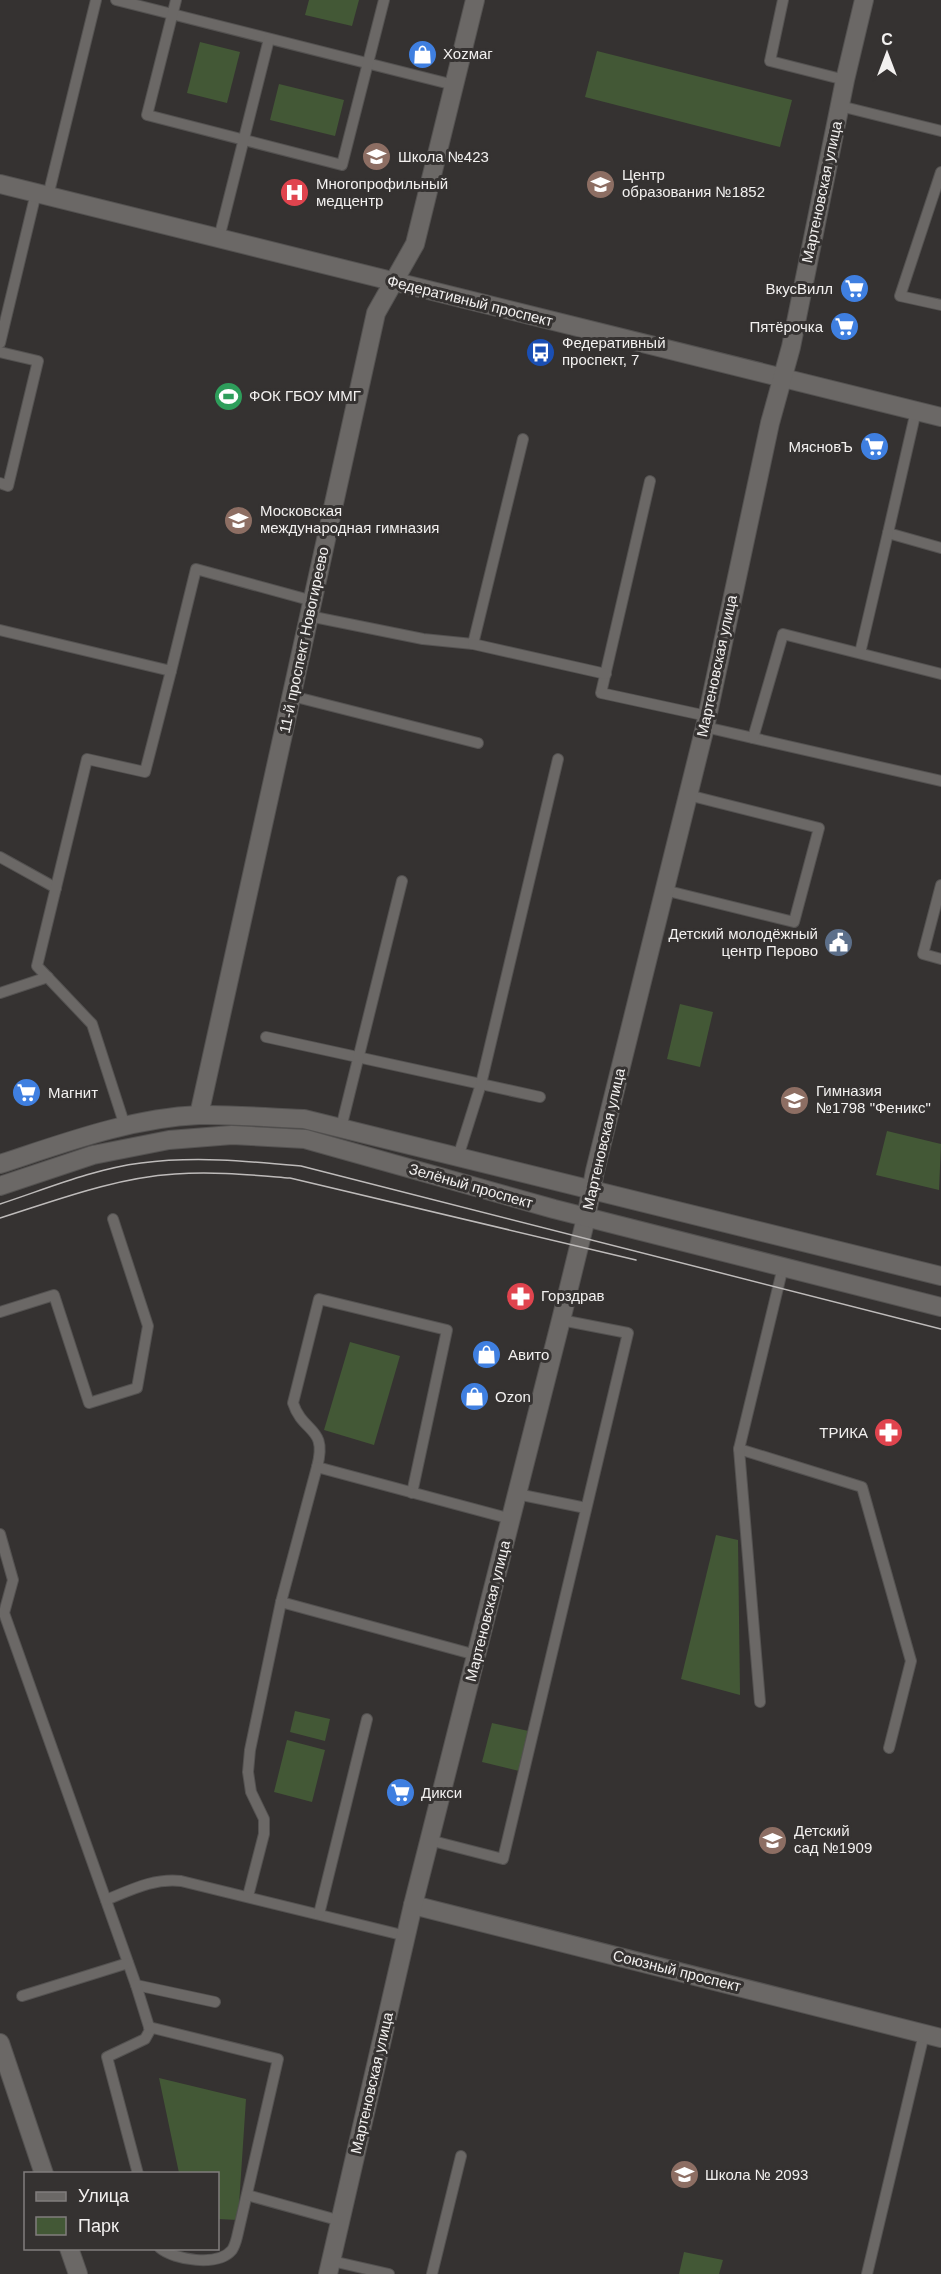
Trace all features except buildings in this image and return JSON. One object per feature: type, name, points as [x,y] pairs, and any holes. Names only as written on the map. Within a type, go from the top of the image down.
[{"type":"street","name":"11-й проспект Новогиреево","points":[[199,1115],[376,313],[415,244],[475,0]]},
{"type":"street","name":"Мартеновская улица","points":[[330,2268],[413,1905],[561,1320],[706,722],[864,0]]},
{"type":"street","name":"Федеративный проспект","points":[[0,184],[941,417]]},
{"type":"street","name":"Зелёный проспект","points":[[0,1164],[125,1125],[199,1115],[304,1119],[941,1276]]},
{"type":"street","name":"Зелёный проспект","points":[[0,1186],[93,1155],[169,1140],[232,1134],[305,1139],[586,1218],[941,1307]]},
{"type":"street","name":"Союзный проспект","points":[[413,1905],[932,2036]]},
{"type":"street","points":[[0,2043],[43,2172]]},
{"type":"street","points":[[70,2250],[78,2274]]},
{"type":"lane","points":[[0,343],[96,0]]},
{"type":"lane","points":[[116,0],[454,85]]},
{"type":"lane","points":[[176,0],[147,115],[342,165],[384,0]]},
{"type":"lane","points":[[783,0],[770,61],[845,80]]},
{"type":"lane","points":[[219,238],[269,39]]},
{"type":"lane","points":[[840,106],[941,131]]},
{"type":"lane","points":[[941,172],[900,296],[941,305]]},
{"type":"lane","points":[[0,352],[38,361],[8,486],[0,483]]},
{"type":"lane","points":[[860,653],[916,411]]},
{"type":"lane","points":[[473,644],[523,440]]},
{"type":"lane","points":[[650,481],[602,693],[706,722],[753,738],[941,781]]},
{"type":"lane","points":[[888,533],[941,548]]},
{"type":"lane","points":[[125,1125],[92,1024],[37,966],[87,759],[145,772],[196,569],[311,608],[423,639],[473,644],[606,674]]},
{"type":"lane","points":[[0,630],[171,671]]},
{"type":"lane","points":[[753,738],[783,634],[941,674]]},
{"type":"lane","points":[[292,696],[478,743]]},
{"type":"lane","points":[[458,1157],[481,1084],[558,759]]},
{"type":"lane","points":[[664,890],[794,922],[819,828],[688,795]]},
{"type":"lane","points":[[0,857],[56,888]]},
{"type":"lane","points":[[340,1128],[402,881]]},
{"type":"lane","points":[[941,885],[923,954],[941,959]]},
{"type":"lane","points":[[0,993],[48,977]]},
{"type":"lane","points":[[266,1037],[540,1097]]},
{"type":"lane","points":[[0,1312],[54,1295],[89,1403],[137,1388],[148,1326],[113,1219]]},
{"type":"lane","points":[[760,1702],[739,1449],[783,1267]]},
{"type":"lane","points":[[248,1896],[264,1834],[264,1819],[251,1792],[248,1772],[250,1750],[281,1602],[321,1444],[316,1433],[296,1413],[293,1403],[319,1299],[447,1330],[412,1493]]},
{"type":"lane","points":[[429,1840],[503,1859],[628,1333],[561,1320]]},
{"type":"lane","points":[[739,1449],[862,1487],[911,1661],[889,1748]]},
{"type":"lane","points":[[317,1467],[511,1519]]},
{"type":"lane","points":[[517,1494],[586,1508]]},
{"type":"lane","points":[[0,1534],[13,1580],[4,1600],[4,1613],[150,2030],[145,2039],[107,2057],[137,2172]]},
{"type":"lane","points":[[281,1602],[476,1655]]},
{"type":"lane","points":[[319,1914],[367,1719]]},
{"type":"lane","points":[[106,1900],[147,1883],[166,1879],[248,1896],[406,1936]]},
{"type":"lane","points":[[22,1996],[128,1963]]},
{"type":"lane","points":[[136,1985],[215,2002]]},
{"type":"lane","points":[[149,2027],[278,2059],[232,2250],[222,2257],[209,2260],[169,2256],[162,2250]]},
{"type":"lane","points":[[867,2274],[932,2036]]},
{"type":"lane","points":[[432,2274],[461,2156]]},
{"type":"lane","points":[[247,2195],[341,2221]]},
{"type":"lane","points":[[330,2268],[389,2274]]},
{"type":"green space","points":[[309,0],[359,0],[352,26],[305,15]]},
{"type":"green space","points":[[200,42],[240,52],[227,103],[187,93]]},
{"type":"green space","points":[[597,51],[792,100],[780,147],[585,97]]},
{"type":"green space","points":[[279,84],[344,100],[335,136],[270,120]]},
{"type":"green space","points":[[680,1004],[713,1012],[700,1067],[667,1059]]},
{"type":"green space","points":[[887,1131],[941,1144],[939,1190],[876,1175]]},
{"type":"green space","points":[[350,1342],[400,1356],[374,1445],[324,1430]]},
{"type":"green space","points":[[716,1535],[738,1540],[740,1695],[681,1679]]},
{"type":"green space","points":[[295,1711],[330,1719],[325,1741],[290,1732]]},
{"type":"green space","points":[[492,1723],[533,1732],[523,1772],[482,1762]]},
{"type":"green space","points":[[287,1740],[325,1750],[312,1802],[274,1792]]},
{"type":"green space","points":[[159,2078],[246,2099],[238,2220],[219,2219],[219,2172],[179,2172]]},
{"type":"green space","points":[[684,2252],[723,2260],[719,2274],[679,2274]]},
{"type":"tram line","points":[[0,1204],[87,1175],[141,1163],[201,1160],[301,1166],[941,1329]]},
{"type":"tram line","points":[[0,1218],[130,1180],[189,1173],[218,1173],[290,1178],[636,1260]]},
{"type":"place","name":"Хоzмаг","points":[[422,54]]},
{"type":"place","name":"Школа №423","points":[[377,157]]},
{"type":"place","name":"Центр образования №1852","points":[[601,184]]},
{"type":"place","name":"Многопрофильный медцентр","points":[[295,193]]},
{"type":"place","name":"ВкусВилл","points":[[854,289]]},
{"type":"place","name":"Пятёрочка","points":[[844,327]]},
{"type":"place","name":"Федеративный проспект, 7","points":[[541,352]]},
{"type":"place","name":"ФОК ГБОУ ММГ","points":[[228,396]]},
{"type":"place","name":"МясновЪ","points":[[874,447]]},
{"type":"place","name":"Московская международная гимназия","points":[[239,520]]},
{"type":"place","name":"Детский молодёжный центр Перово","points":[[839,943]]},
{"type":"place","name":"Магнит","points":[[27,1093]]},
{"type":"place","name":"Гимназия №1798 \"Феникс\"","points":[[795,1100]]},
{"type":"place","name":"Горздрав","points":[[520,1296]]},
{"type":"place","name":"Авито","points":[[487,1355]]},
{"type":"place","name":"Ozon","points":[[474,1397]]},
{"type":"place","name":"ТРИКА","points":[[889,1433]]},
{"type":"place","name":"Дикси","points":[[400,1793]]},
{"type":"place","name":"Детский сад №1909","points":[[773,1840]]},
{"type":"place","name":"Школа № 2093","points":[[684,2175]]}]
